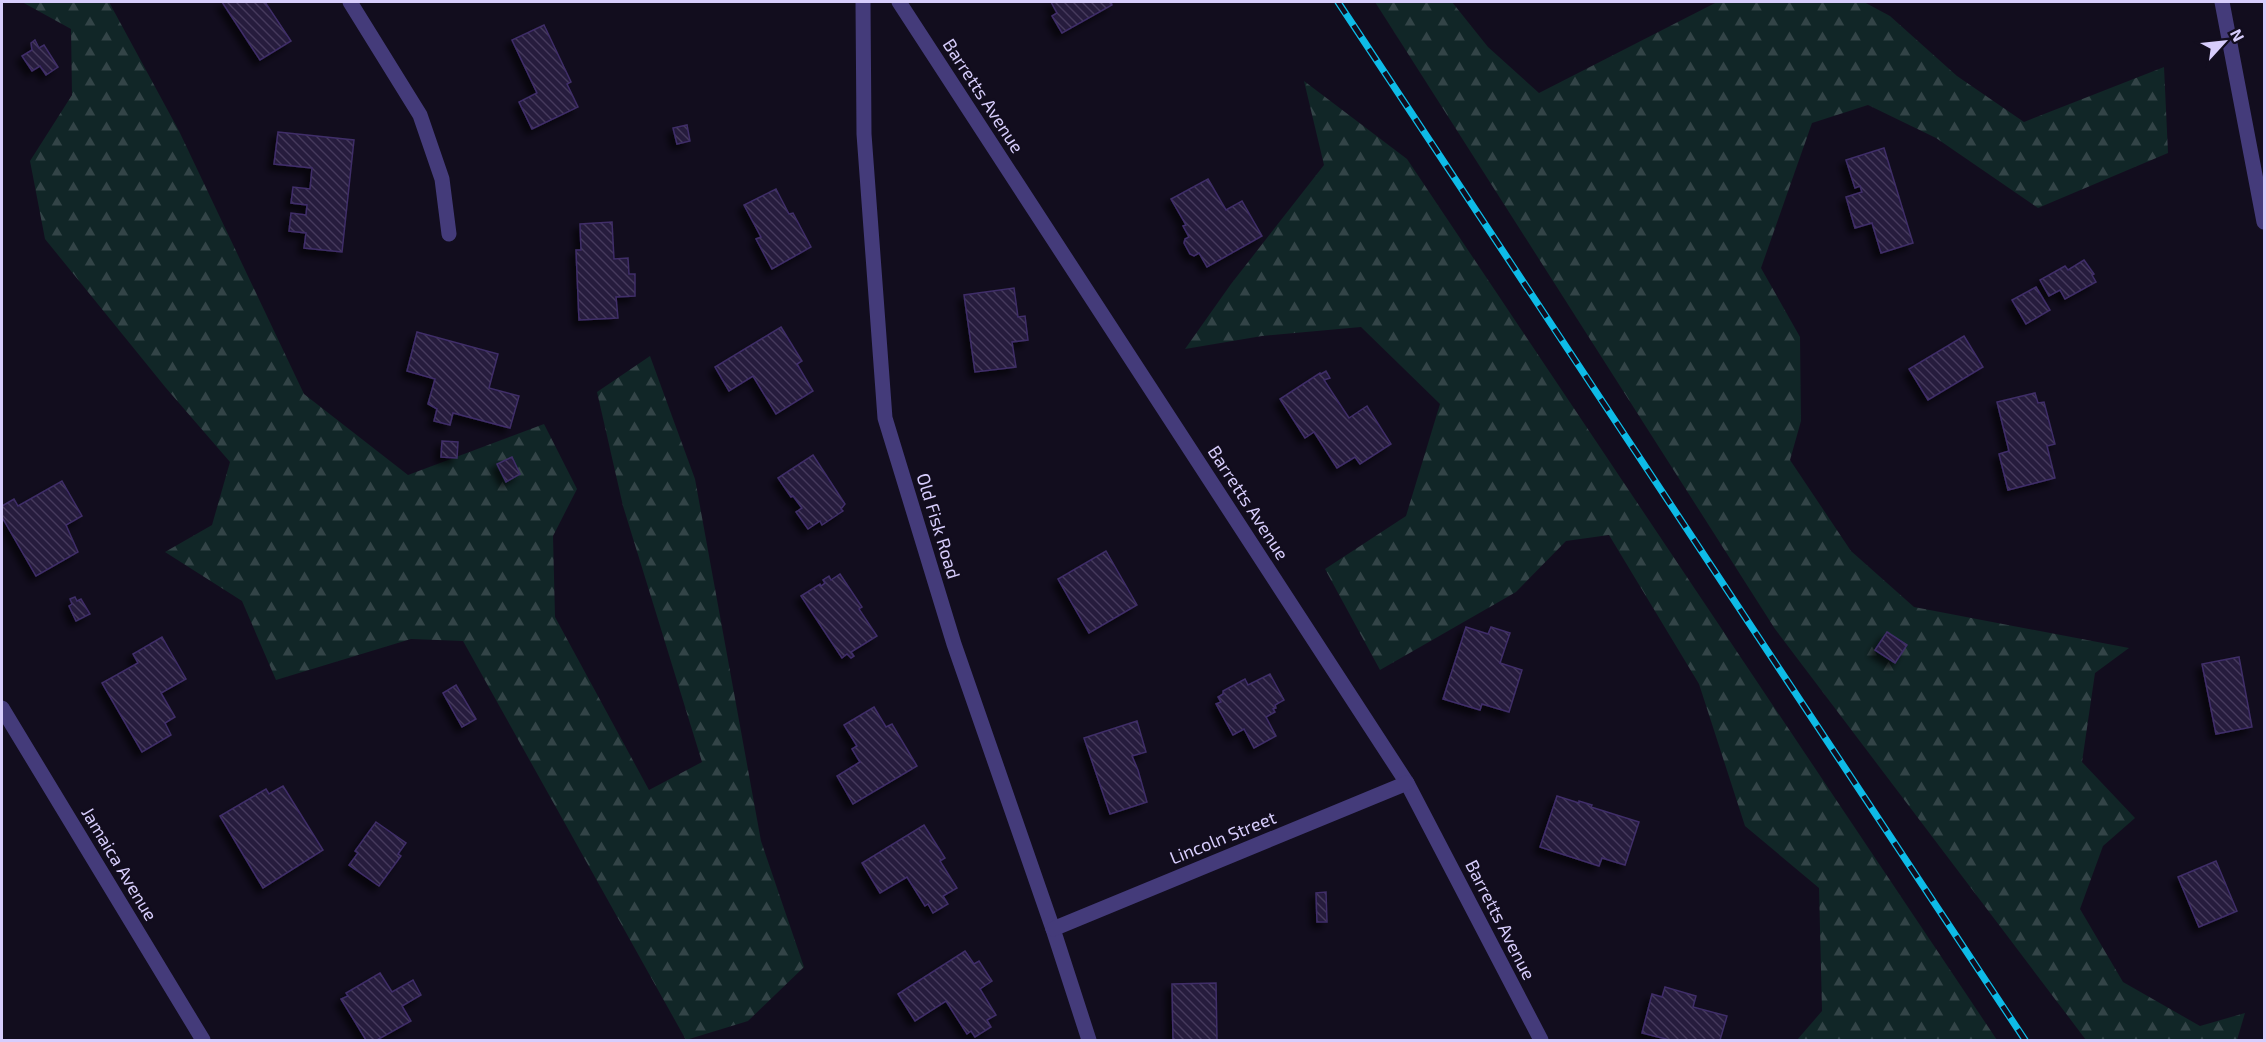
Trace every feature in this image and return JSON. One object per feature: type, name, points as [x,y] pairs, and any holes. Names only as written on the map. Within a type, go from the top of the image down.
[{"type":"street","points":[[350,2],[420,115],[442,179],[449,234]]},
{"type":"street","name":"Old Fisk Road","points":[[863,2],[864,134],[885,418],[954,644],[1053,928],[1089,1041]]},
{"type":"street","name":"Barretts Avenue","points":[[899,2],[1407,783],[1541,1041]]},
{"type":"street","points":[[2222,2],[2263,201],[2265,222]]},
{"type":"street","name":"Jamaica Avenue","points":[[2,708],[203,1041]]},
{"type":"street","name":"Lincoln Street","points":[[1053,928],[1407,783]]},
{"type":"green space","points":[[22,2],[109,2],[179,131],[304,394],[408,475],[544,424],[577,489],[553,536],[555,617],[649,790],[702,762],[623,506],[597,392],[650,356],[695,479],[761,841],[804,967],[748,1021],[686,1040],[463,641],[411,639],[276,680],[242,601],[165,552],[212,525],[230,462],[166,388],[45,239],[30,161],[72,95],[71,29]]},
{"type":"green space","points":[[1375,2],[1452,2],[1488,47],[1539,93],[1717,2],[1864,2],[1890,16],[1957,76],[2024,122],[2164,67],[2168,153],[2038,208],[1936,138],[1868,105],[1812,123],[1761,268],[1800,337],[1801,421],[1790,460],[1851,551],[1914,607],[2129,648],[2095,673],[2082,762],[2135,818],[2103,846],[2080,909],[2123,982],[2200,1026],[2245,1013],[2237,1040],[2086,1040],[1775,629]]},
{"type":"green space","points":[[1304,81],[1407,159],[1997,1040],[1797,1040],[1822,1011],[1819,888],[1745,826],[1699,684],[1609,535],[1566,541],[1516,592],[1380,670],[1325,569],[1406,516],[1440,404],[1361,327],[1262,336],[1185,349],[1231,284],[1324,165]]},
{"type":"building","points":[[222,2],[265,2],[291,41],[260,60]]},
{"type":"building","points":[[1051,2],[1111,2],[1112,5],[1062,33],[1052,16],[1057,13]]},
{"type":"building","points":[[544,25],[571,82],[567,84],[578,107],[532,129],[519,102],[537,93],[512,40]]},
{"type":"building","points":[[35,40],[39,48],[44,45],[58,67],[46,75],[40,66],[32,71],[22,56],[32,50],[31,43]]},
{"type":"building","points":[[687,125],[690,141],[677,144],[673,128]]},
{"type":"building","points":[[278,132],[354,140],[342,252],[304,248],[306,233],[289,231],[291,213],[306,215],[307,205],[291,203],[293,187],[310,189],[312,168],[274,164]]},
{"type":"building","points":[[1884,148],[1913,243],[1881,253],[1872,223],[1855,228],[1846,197],[1862,192],[1860,186],[1855,188],[1846,160]]},
{"type":"building","points":[[1208,179],[1226,210],[1242,201],[1262,236],[1207,267],[1199,253],[1194,256],[1190,254],[1184,243],[1189,237],[1183,226],[1186,225],[1171,199]]},
{"type":"building","points":[[776,189],[789,214],[793,213],[811,247],[772,269],[756,239],[761,237],[744,205]]},
{"type":"building","points":[[612,222],[614,259],[628,258],[629,274],[635,274],[635,296],[616,297],[618,318],[579,320],[576,250],[581,250],[580,224]]},
{"type":"building","points":[[2084,260],[2094,274],[2092,275],[2096,282],[2065,299],[2060,290],[2049,296],[2040,280],[2065,266],[2068,270]]},
{"type":"building","points":[[2036,287],[2050,310],[2026,324],[2012,300]]},
{"type":"building","points":[[1014,288],[1018,317],[1025,316],[1028,340],[1012,342],[1016,367],[975,372],[964,295]]},
{"type":"building","points":[[781,327],[802,361],[797,364],[813,391],[776,414],[753,376],[729,391],[715,367]]},
{"type":"building","points":[[417,332],[498,354],[489,388],[519,396],[510,428],[453,413],[450,425],[434,421],[437,409],[428,404],[435,379],[407,371]]},
{"type":"building","points":[[1964,336],[1983,367],[1928,400],[1909,369]]},
{"type":"building","points":[[1326,371],[1330,378],[1324,380],[1349,418],[1367,406],[1391,444],[1360,464],[1355,457],[1337,468],[1314,432],[1305,438],[1280,399]]},
{"type":"building","points":[[2035,393],[2038,403],[2044,402],[2055,444],[2047,446],[2055,478],[2008,490],[1999,454],[2009,451],[1997,402]]},
{"type":"building","points":[[442,441],[458,442],[457,458],[441,457]]},
{"type":"building","points":[[813,455],[845,504],[841,509],[843,511],[822,525],[820,521],[808,529],[796,512],[802,508],[778,478]]},
{"type":"building","points":[[512,457],[520,474],[506,482],[497,464]]},
{"type":"building","points":[[62,481],[82,516],[66,525],[78,552],[36,576],[2,517],[2,506],[14,499],[18,506]]},
{"type":"building","points":[[1106,551],[1137,605],[1089,633],[1058,579]]},
{"type":"building","points":[[840,574],[862,607],[859,609],[877,636],[851,652],[854,656],[851,658],[847,654],[842,658],[801,596],[820,584],[821,586],[825,583],[823,580],[829,576],[831,580]]},
{"type":"building","points":[[75,597],[77,601],[81,599],[90,614],[76,621],[69,606],[72,604],[70,599]]},
{"type":"building","points":[[1466,627],[1488,634],[1491,627],[1510,633],[1500,663],[1522,670],[1509,712],[1482,704],[1480,710],[1443,699]]},
{"type":"building","points":[[1887,632],[1907,645],[1895,663],[1875,650]]},
{"type":"building","points":[[162,637],[186,679],[161,693],[175,717],[165,723],[171,735],[142,752],[102,683],[138,663],[133,654]]},
{"type":"building","points":[[2239,657],[2252,727],[2216,734],[2202,664]]},
{"type":"building","points":[[1270,674],[1284,700],[1275,705],[1276,708],[1273,709],[1275,712],[1266,717],[1276,736],[1254,748],[1244,729],[1233,735],[1216,704],[1221,702],[1218,697],[1223,694],[1223,691],[1245,679],[1248,685]]},
{"type":"building","points":[[456,685],[476,719],[462,727],[443,693]]},
{"type":"building","points":[[874,707],[886,727],[892,724],[917,766],[853,804],[837,776],[860,762],[852,749],[857,746],[844,725]]},
{"type":"building","points":[[1137,721],[1146,752],[1132,756],[1147,802],[1110,814],[1084,738]]},
{"type":"building","points":[[283,786],[323,850],[263,888],[220,816],[266,789],[269,794]]},
{"type":"building","points":[[1557,796],[1592,805],[1591,807],[1639,822],[1625,865],[1602,858],[1599,866],[1540,847]]},
{"type":"building","points":[[376,822],[406,843],[398,854],[401,856],[379,886],[349,865],[358,853],[355,851]]},
{"type":"building","points":[[924,825],[945,858],[940,861],[957,888],[943,896],[948,904],[933,913],[928,904],[925,906],[907,877],[880,893],[862,863]]},
{"type":"building","points":[[2216,861],[2237,911],[2199,927],[2178,877]]},
{"type":"building","points":[[1326,892],[1327,922],[1317,922],[1316,893]]},
{"type":"building","points":[[965,951],[974,964],[979,961],[992,981],[980,989],[996,1015],[987,1020],[991,1027],[975,1037],[971,1031],[967,1034],[946,1001],[915,1021],[898,994]]},
{"type":"building","points":[[380,973],[392,992],[413,980],[421,995],[402,1006],[411,1021],[377,1040],[366,1040],[341,999],[348,996],[346,993]]},
{"type":"building","points":[[1216,983],[1217,1040],[1173,1040],[1172,984]]},
{"type":"building","points":[[1665,987],[1696,996],[1693,1007],[1727,1016],[1720,1040],[1670,1040],[1642,1033],[1652,994],[1662,997]]},
{"type":"railway","points":[[1338,2],[2025,1040]]}]
